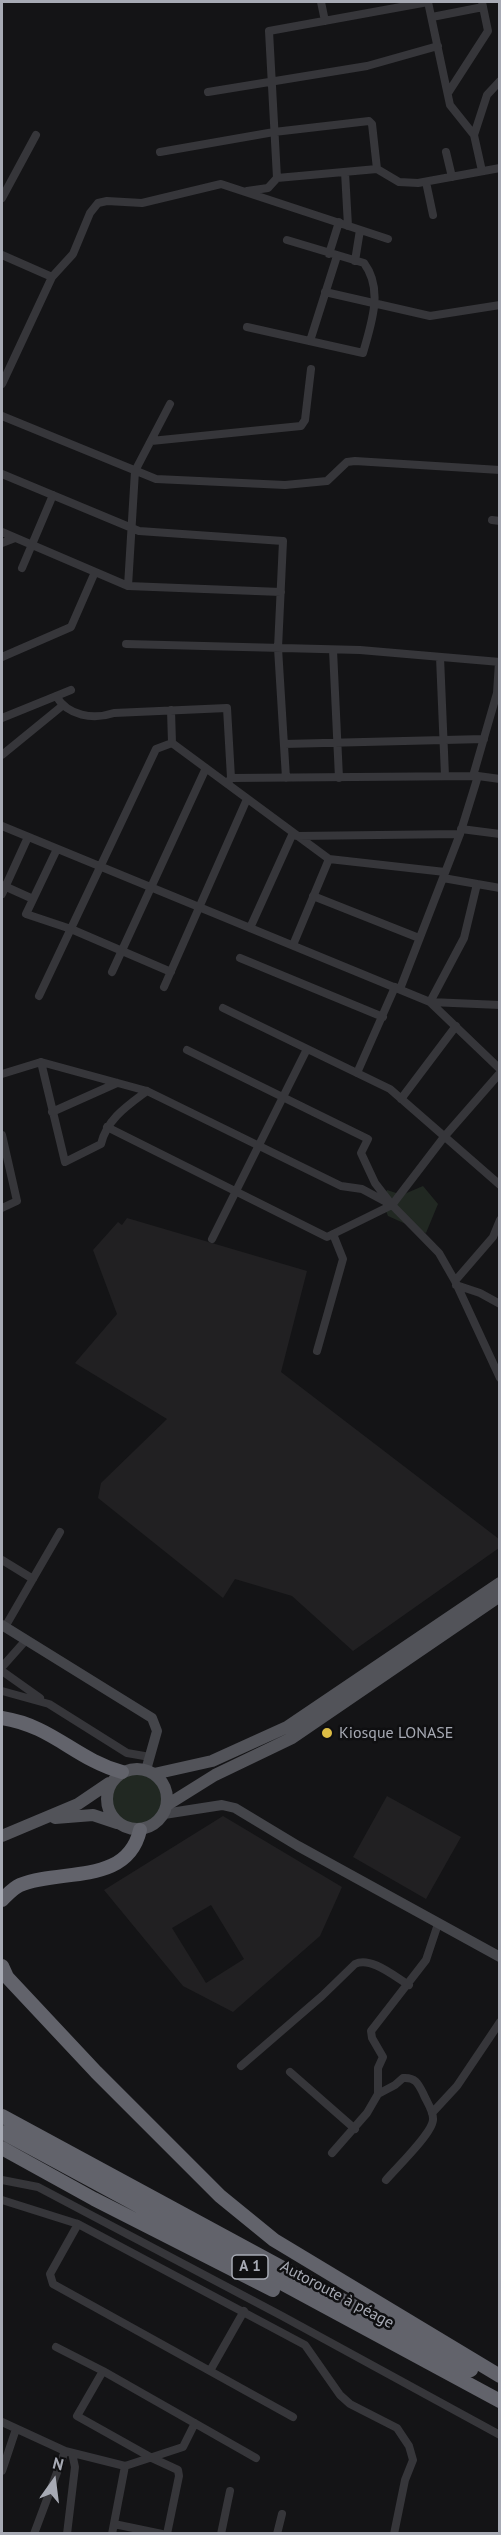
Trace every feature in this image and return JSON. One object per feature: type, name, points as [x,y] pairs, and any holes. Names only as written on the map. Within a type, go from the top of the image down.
[{"type":"highway","points":[[2,1718],[35,1726],[118,1776]]},
{"type":"highway","points":[[2,1900],[18,1886],[41,1878],[79,1875],[110,1867],[130,1853],[137,1842],[140,1830]]},
{"type":"highway","points":[[2,1966],[7,1977],[96,2072],[220,2196],[290,2252],[500,2376]]},
{"type":"highway","name":"A 1","points":[[2,2116],[500,2385]]},
{"type":"highway","name":"Autoroute à péage","points":[[2,2132],[500,2402]]},
{"type":"highway","points":[[2,2148],[94,2199],[500,2402]]},
{"type":"main road","points":[[2,1836],[45,1820],[88,1799],[118,1776],[138,1769],[150,1772],[212,1761],[281,1730],[500,1583]]},
{"type":"main road","points":[[45,1820],[93,1815],[131,1829],[140,1830],[150,1827],[165,1809],[215,1775],[292,1738],[500,1596]]},
{"type":"main road","points":[[150,1772],[165,1789],[165,1809]]},
{"type":"main road","points":[[118,1776],[108,1789],[106,1805],[118,1824]]},
{"type":"street","points":[[321,2],[325,21]]},
{"type":"street","points":[[374,2],[376,12]]},
{"type":"street","points":[[277,178],[268,31],[428,2],[450,105],[474,135],[482,171]]},
{"type":"street","points":[[432,17],[482,4],[488,31],[448,93]]},
{"type":"street","points":[[208,92],[367,66],[438,46]]},
{"type":"street","points":[[474,135],[488,95],[500,81]]},
{"type":"street","points":[[160,152],[274,132],[369,121],[372,124],[377,169]]},
{"type":"street","points":[[2,198],[36,135]]},
{"type":"street","points":[[446,152],[452,177]]},
{"type":"street","points":[[242,191],[268,188],[277,178],[377,169],[399,182],[426,182],[500,168]]},
{"type":"street","points":[[345,172],[348,226]]},
{"type":"street","points":[[426,182],[433,215]]},
{"type":"street","points":[[2,384],[4,370],[52,277],[73,255],[90,213],[98,203],[108,201],[142,203],[221,184],[388,239]]},
{"type":"street","points":[[310,341],[325,292],[339,222]]},
{"type":"street","points":[[355,261],[360,230]]},
{"type":"street","points":[[247,327],[363,353],[376,304],[368,269],[364,263],[286,240]]},
{"type":"street","points":[[2,255],[52,277]]},
{"type":"street","points":[[325,292],[430,316],[500,305]]},
{"type":"street","points":[[151,441],[300,426],[305,420],[310,369]]},
{"type":"street","points":[[128,586],[135,471],[170,404]]},
{"type":"street","points":[[2,416],[156,479],[285,485],[327,481],[347,462],[355,461],[500,470]]},
{"type":"street","points":[[2,474],[140,531],[283,541],[279,648],[286,778]]},
{"type":"street","points":[[22,568],[53,495]]},
{"type":"street","points":[[2,532],[128,586],[281,592]]},
{"type":"street","points":[[2,543],[15,538]]},
{"type":"street","points":[[2,657],[71,627],[96,572]]},
{"type":"street","points":[[126,644],[333,650],[499,662],[497,693],[461,831],[419,938],[357,1073]]},
{"type":"street","points":[[333,650],[339,778]]},
{"type":"street","points":[[440,657],[444,776]]},
{"type":"street","points":[[2,718],[72,690]]},
{"type":"street","points":[[56,696],[62,706],[70,711],[97,717],[114,713],[227,708],[229,781]]},
{"type":"street","points":[[2,755],[62,706]]},
{"type":"street","points":[[171,710],[172,743]]},
{"type":"street","points":[[284,744],[484,739]]},
{"type":"street","points":[[172,743],[206,768],[229,781],[248,799],[329,859],[444,875],[500,888]]},
{"type":"street","points":[[39,996],[156,749],[172,743]]},
{"type":"street","points":[[112,972],[206,768]]},
{"type":"street","points":[[229,781],[444,776],[500,779]]},
{"type":"street","points":[[164,987],[248,799]]},
{"type":"street","points":[[2,826],[430,1002],[500,1071],[444,1137],[392,1205],[327,1237],[107,1127]]},
{"type":"street","points":[[295,834],[461,831],[500,834]]},
{"type":"street","points":[[250,928],[295,834]]},
{"type":"street","points":[[28,837],[3,889],[33,899]]},
{"type":"street","points":[[57,849],[26,914],[71,929],[171,972]]},
{"type":"street","points":[[293,945],[329,859]]},
{"type":"street","points":[[430,1002],[465,938],[477,884]]},
{"type":"street","points":[[313,896],[419,938]]},
{"type":"street","points":[[240,958],[383,1017]]},
{"type":"street","points":[[430,1002],[500,1005]]},
{"type":"street","points":[[223,1008],[390,1089],[500,1185]]},
{"type":"street","points":[[401,1099],[456,1026]]},
{"type":"street","points":[[212,1239],[307,1049]]},
{"type":"street","points":[[187,1050],[368,1139],[361,1153],[375,1183],[392,1205],[438,1253],[455,1283],[500,1378]]},
{"type":"street","points":[[2,1074],[41,1062],[147,1091],[341,1186],[362,1189],[392,1205]]},
{"type":"street","points":[[41,1062],[65,1162],[101,1144],[107,1127],[119,1112],[147,1091]]},
{"type":"street","points":[[52,1112],[117,1083]]},
{"type":"street","points":[[2,1135],[17,1201],[2,1208]]},
{"type":"street","points":[[455,1283],[493,1237],[500,1220]]},
{"type":"street","points":[[317,1351],[343,1259],[333,1234]]},
{"type":"street","points":[[455,1283],[500,1304]]},
{"type":"street","points":[[60,1532],[3,1626],[152,1718],[157,1731],[150,1757],[150,1772]]},
{"type":"street","points":[[2,1560],[33,1579]]},
{"type":"street","points":[[26,1640],[2,1669],[49,1704],[127,1753],[150,1757]]},
{"type":"street","points":[[2,1691],[49,1704]]},
{"type":"street","points":[[165,1809],[222,1805],[235,1808],[500,1957]]},
{"type":"street","points":[[332,2153],[368,2113],[378,2094],[378,2068],[383,2057],[372,2038],[371,2031],[409,1985],[426,1960],[438,1924]]},
{"type":"street","points":[[241,2066],[361,1961],[371,1963],[409,1985]]},
{"type":"street","points":[[432,2113],[457,2086],[500,2022]]},
{"type":"street","points":[[290,2072],[354,2129]]},
{"type":"street","points":[[378,2094],[403,2078],[411,2077],[417,2081],[432,2113],[433,2122],[428,2132],[386,2180]]},
{"type":"street","points":[[2,2180],[38,2187],[500,2435]]},
{"type":"street","points":[[2,2200],[78,2224],[305,2345],[345,2400],[393,2425],[402,2433],[413,2460],[405,2480],[394,2534]]},
{"type":"street","points":[[78,2224],[50,2274],[53,2284],[211,2369],[293,2417]]},
{"type":"street","points":[[211,2369],[244,2312]]},
{"type":"street","points":[[56,2347],[103,2371],[256,2458]]},
{"type":"street","points":[[103,2371],[77,2416],[152,2458],[175,2467],[179,2476],[167,2534]]},
{"type":"street","points":[[2,2422],[68,2452],[125,2466],[183,2447],[195,2423]]},
{"type":"street","points":[[2,2471],[16,2429]]},
{"type":"street","points":[[34,2534],[68,2452]]},
{"type":"street","points":[[67,2534],[75,2467],[68,2452]]},
{"type":"street","points":[[112,2534],[125,2466]]},
{"type":"street","points":[[221,2534],[230,2491]]},
{"type":"street","points":[[277,2534],[282,2514]]},
{"type":"street","points":[[114,2524],[162,2534]]},
{"type":"shaded area","points":[[423,1186],[438,1204],[426,1233],[388,1216],[382,1201],[387,1190],[402,1195]]},
{"type":"shaded area","points":[[127,1218],[307,1271],[281,1372],[499,1539],[499,1548],[353,1651],[292,1596],[235,1579],[223,1598],[98,1498],[101,1483],[167,1419],[75,1363],[117,1314],[93,1250],[118,1222],[122,1225]]},
{"type":"shaded area","points":[[131,1774],[141,1774],[155,1781],[162,1800],[155,1819],[141,1826],[131,1826],[121,1822],[114,1815],[110,1805],[110,1795],[114,1785],[121,1778]]},
{"type":"shaded area","points":[[387,1796],[461,1837],[426,1899],[353,1857]]},
{"type":"shaded area","points":[[223,1816],[342,1887],[320,1936],[233,2012],[183,1986],[104,1890]],"holes":[[[211,1905],[244,1959],[206,1983],[172,1928]]]},
{"type":"place","name":"Kiosque LONASE","points":[[327,1733]]}]
